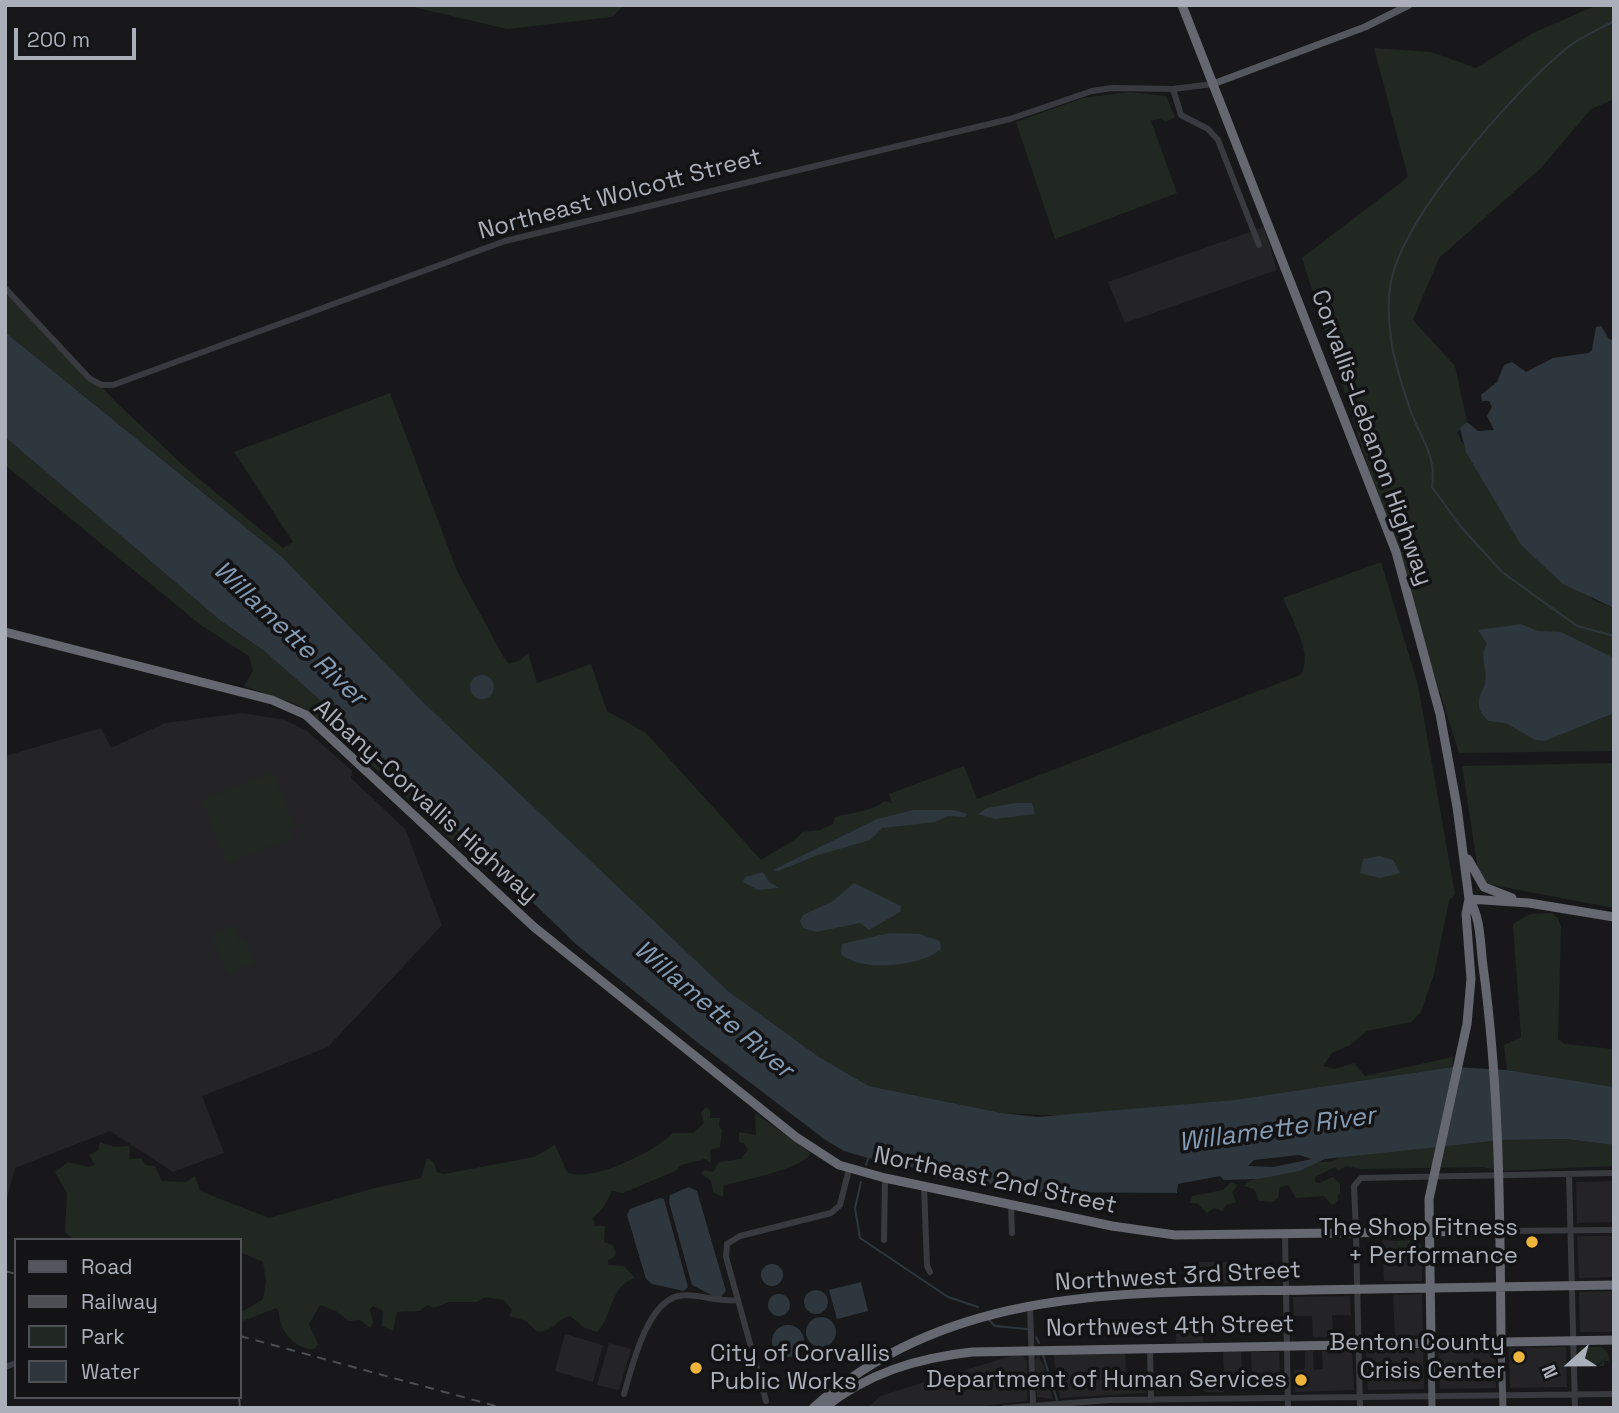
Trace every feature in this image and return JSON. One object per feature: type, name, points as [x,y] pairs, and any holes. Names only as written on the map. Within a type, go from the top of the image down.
[{"type":"highway","name":"Corvallis-Lebanon Highway","points":[[1182,5],[1329,374],[1396,552],[1440,714],[1464,851],[1469,899]]},
{"type":"highway","name":"Albany-Corvallis Highway","points":[[5,632],[272,700],[306,715],[534,927],[796,1138]]},
{"type":"highway","points":[[1464,851],[1484,887],[1529,903]]},
{"type":"highway","points":[[1469,899],[1529,903],[1614,917]]},
{"type":"highway","points":[[1469,899],[1477,912],[1489,1023],[1497,1162],[1503,1175],[1497,1204],[1502,1342]]},
{"type":"highway","points":[[1431,1342],[1427,1233],[1431,1187],[1467,1024],[1471,979],[1466,914],[1469,899]]},
{"type":"highway","name":"Northeast 2nd Street","points":[[796,1138],[849,1169],[1132,1229],[1195,1236],[1499,1231]]},
{"type":"highway","name":"Northwest 3rd Street","points":[[813,1408],[856,1373],[912,1340],[965,1320],[1030,1305],[1123,1294],[1614,1285]]},
{"type":"highway","name":"Northwest 4th Street","points":[[824,1408],[863,1382],[905,1364],[965,1353],[1032,1349],[1614,1340]]},
{"type":"main road","points":[[1213,84],[1365,27],[1409,5]]},
{"type":"main road","points":[[1431,1342],[1432,1408]]},
{"type":"main road","points":[[1502,1342],[1503,1408]]},
{"type":"street","name":"Northeast Wolcott Street","points":[[5,288],[90,379],[102,385],[113,385],[505,241],[1010,119],[1092,91],[1112,88],[1173,89],[1213,84]]},
{"type":"street","points":[[1173,89],[1181,115],[1208,129],[1220,145],[1259,245]]},
{"type":"street","points":[[766,1401],[726,1257],[729,1242],[740,1236],[831,1213],[840,1205],[849,1169]]},
{"type":"street","points":[[1360,1408],[1356,1181],[1363,1177],[1614,1173]]},
{"type":"street","points":[[1569,1174],[1575,1408]]},
{"type":"street","points":[[884,1240],[885,1178]]},
{"type":"street","points":[[924,1186],[930,1272]]},
{"type":"street","points":[[1011,1205],[1012,1233]]},
{"type":"street","points":[[1499,1231],[1614,1230]]},
{"type":"street","points":[[1285,1235],[1288,1408]]},
{"type":"street","points":[[624,1394],[652,1315],[663,1304],[679,1296],[722,1303],[738,1300]]},
{"type":"street","points":[[1030,1305],[1033,1405]]},
{"type":"street","points":[[1150,1348],[1151,1400]]},
{"type":"street","points":[[1005,1408],[1151,1400],[1614,1394]]},
{"type":"shaded area","points":[[1264,227],[1277,270],[1125,323],[1108,282]]},
{"type":"shaded area","points":[[242,713],[285,720],[307,731],[352,771],[351,778],[405,829],[442,925],[328,1047],[202,1096],[224,1153],[173,1172],[110,1131],[15,1168],[5,1205],[5,756],[101,728],[111,748],[165,723]]},
{"type":"shaded area","points":[[1614,1181],[1614,1222],[1577,1223],[1576,1182]]},
{"type":"shaded area","points":[[1577,1236],[1614,1236],[1614,1277],[1579,1278]]},
{"type":"shaded area","points":[[1382,1240],[1396,1241],[1398,1259],[1422,1258],[1422,1281],[1384,1281]]},
{"type":"shaded area","points":[[1199,1262],[1239,1262],[1240,1283],[1199,1284]]},
{"type":"shaded area","points":[[1614,1291],[1614,1332],[1580,1332],[1579,1292]]},
{"type":"shaded area","points":[[1422,1294],[1423,1335],[1395,1336],[1393,1295]]},
{"type":"shaded area","points":[[1350,1296],[1351,1315],[1332,1315],[1333,1337],[1313,1337],[1312,1316],[1294,1316],[1293,1297]]},
{"type":"shaded area","points":[[1203,1318],[1203,1342],[1176,1342],[1175,1319]]},
{"type":"shaded area","points":[[565,1334],[603,1345],[593,1382],[555,1371]]},
{"type":"shaded area","points":[[609,1343],[631,1349],[619,1390],[597,1385]]},
{"type":"shaded area","points":[[1566,1347],[1567,1387],[1510,1388],[1509,1348]]},
{"type":"shaded area","points":[[1494,1348],[1496,1388],[1440,1389],[1438,1349]]},
{"type":"shaded area","points":[[1423,1349],[1424,1389],[1368,1390],[1366,1350]]},
{"type":"shaded area","points":[[1125,1351],[1126,1373],[1146,1373],[1146,1393],[1060,1398],[1053,1352]]},
{"type":"shaded area","points":[[1305,1351],[1313,1351],[1314,1370],[1323,1369],[1322,1351],[1352,1351],[1354,1390],[1295,1392],[1294,1370],[1305,1369]]},
{"type":"shaded area","points":[[1223,1352],[1241,1352],[1242,1374],[1224,1374]]},
{"type":"shaded area","points":[[1251,1352],[1279,1352],[1280,1373],[1252,1373]]},
{"type":"shaded area","points":[[1038,1355],[1044,1366],[1053,1399],[1037,1397],[1035,1361]]},
{"type":"shaded area","points":[[1011,1356],[1023,1356],[1027,1361],[1027,1401],[965,1408],[868,1408],[880,1396]]},
{"type":"shaded area","points":[[1204,1374],[1223,1374],[1224,1392],[1205,1392]]},
{"type":"green space","points":[[405,5],[624,5],[612,17],[507,29]]},
{"type":"green space","points":[[1597,5],[1614,5],[1614,99],[1591,109],[1541,168],[1439,258],[1413,320],[1455,366],[1467,422],[1457,433],[1494,495],[1593,600],[1614,608],[1614,751],[1459,753],[1302,258],[1408,177],[1374,48],[1431,52],[1476,68],[1533,33]]},
{"type":"green space","points":[[1129,92],[1166,96],[1175,117],[1166,122],[1161,118],[1151,121],[1177,193],[1055,239],[1016,122],[1083,98]]},
{"type":"green space","points":[[5,287],[119,405],[187,469],[283,548],[293,542],[234,452],[390,393],[457,571],[509,664],[528,653],[537,683],[591,664],[607,711],[646,733],[761,860],[803,832],[820,830],[833,824],[835,817],[868,810],[885,801],[892,803],[889,794],[964,766],[977,799],[1300,675],[1305,658],[1303,648],[1283,598],[1381,562],[1418,685],[1455,894],[1449,901],[1434,974],[1421,1012],[1411,1022],[1367,1031],[1350,1045],[1332,1053],[1323,1066],[1335,1069],[1354,1063],[1365,1076],[1453,1057],[1452,1067],[1234,1100],[1069,1116],[1002,1113],[869,1086],[819,1057],[728,991],[425,704],[280,555],[5,332]]},
{"type":"green space","points":[[5,437],[221,621],[263,650],[352,728],[545,912],[451,840],[350,745],[296,704],[244,686],[253,671],[249,656],[202,626],[5,465]]},
{"type":"green space","points":[[1614,763],[1614,908],[1487,884],[1478,870],[1462,766]]},
{"type":"green space","points":[[273,772],[294,826],[288,828],[292,838],[227,863],[202,800]]},
{"type":"green space","points":[[1552,913],[1558,918],[1561,927],[1558,1039],[1565,1044],[1614,1049],[1614,1087],[1507,1070],[1504,1045],[1521,1037],[1513,924],[1530,914]]},
{"type":"green space","points":[[233,925],[239,941],[245,939],[254,964],[228,973],[212,936]]},
{"type":"green space","points":[[706,1107],[710,1110],[710,1118],[720,1118],[720,1147],[710,1150],[711,1163],[705,1159],[681,1165],[675,1171],[623,1193],[612,1191],[603,1208],[593,1218],[595,1226],[605,1226],[604,1242],[612,1245],[616,1252],[614,1257],[608,1260],[608,1265],[624,1266],[635,1278],[621,1287],[616,1294],[597,1332],[585,1328],[570,1316],[546,1330],[536,1331],[526,1321],[509,1316],[512,1310],[504,1300],[486,1297],[476,1302],[449,1302],[433,1308],[428,1305],[419,1311],[397,1312],[393,1331],[382,1326],[383,1311],[373,1306],[370,1309],[373,1323],[370,1328],[360,1320],[349,1321],[336,1311],[320,1305],[309,1324],[318,1344],[314,1349],[307,1349],[289,1338],[276,1308],[243,1321],[242,1312],[263,1299],[266,1281],[263,1262],[242,1253],[242,1238],[72,1238],[65,1232],[67,1194],[55,1172],[68,1162],[88,1167],[95,1165],[89,1155],[98,1150],[100,1142],[114,1147],[130,1146],[129,1159],[142,1158],[145,1165],[155,1166],[162,1181],[186,1182],[195,1176],[200,1191],[269,1218],[421,1178],[427,1158],[434,1163],[437,1172],[444,1174],[534,1157],[555,1145],[567,1172],[577,1175],[591,1174],[638,1156],[673,1133],[694,1133],[704,1123],[701,1113]]},
{"type":"green space","points":[[755,1113],[811,1153],[806,1159],[784,1169],[724,1185],[723,1197],[713,1192],[711,1181],[701,1173],[704,1170],[713,1172],[719,1162],[741,1159],[748,1150],[744,1143],[739,1142],[739,1132],[756,1135]]},
{"type":"green space","points":[[1566,1139],[1614,1145],[1614,1166],[1499,1171],[1484,1167],[1361,1169],[1346,1166],[1339,1171],[1335,1167],[1315,1177],[1315,1182],[1319,1183],[1333,1177],[1340,1184],[1340,1193],[1337,1196],[1339,1199],[1332,1206],[1324,1196],[1296,1198],[1288,1185],[1280,1187],[1278,1198],[1272,1202],[1259,1201],[1254,1189],[1244,1186],[1249,1181],[1311,1161],[1330,1162],[1343,1156],[1503,1140]]},
{"type":"green space","points":[[1231,1182],[1238,1185],[1232,1192],[1236,1202],[1226,1205],[1222,1211],[1214,1208],[1207,1213],[1198,1204],[1190,1203],[1192,1196],[1223,1190]]},
{"type":"green space","points":[[1416,1240],[1421,1245],[1422,1258],[1397,1259],[1396,1241]]},
{"type":"green space","points":[[1580,1347],[1601,1347],[1608,1353],[1609,1361],[1604,1361],[1604,1366],[1599,1366],[1607,1356],[1599,1364],[1581,1365]]},
{"type":"water","points":[[1601,326],[1609,339],[1614,340],[1614,608],[1563,584],[1521,545],[1466,452],[1460,428],[1467,422],[1478,431],[1494,430],[1487,416],[1492,407],[1489,401],[1482,401],[1481,395],[1497,382],[1504,365],[1512,362],[1526,372],[1553,358],[1588,353],[1592,350],[1596,327]]},
{"type":"water","name":"Willamette River","points":[[5,332],[281,556],[425,704],[728,991],[819,1057],[869,1086],[1002,1113],[1037,1117],[1234,1100],[1452,1067],[1507,1070],[1614,1087],[1614,1145],[1566,1139],[1503,1140],[1325,1159],[1299,1171],[1258,1179],[1224,1180],[1220,1176],[1178,1184],[1177,1193],[1030,1192],[844,1151],[824,1139],[697,1042],[577,945],[352,728],[263,650],[221,621],[5,437]],"holes":[[[1299,1155],[1312,1159],[1273,1167],[1248,1166],[1254,1160]]]},
{"type":"water","points":[[1521,624],[1538,631],[1561,632],[1614,658],[1614,713],[1545,741],[1535,740],[1506,723],[1488,721],[1480,710],[1479,703],[1486,679],[1483,654],[1487,644],[1478,630]]},
{"type":"water","points":[[482,675],[491,678],[494,687],[491,696],[482,699],[473,696],[470,687],[473,678]]},
{"type":"water","points":[[1032,803],[1035,814],[995,819],[978,814],[987,808]]},
{"type":"water","points":[[913,810],[954,810],[967,814],[965,817],[949,816],[935,822],[882,828],[870,840],[815,856],[778,871],[773,870],[877,819]]},
{"type":"water","points":[[1380,856],[1393,860],[1400,873],[1380,878],[1360,873],[1363,859]]},
{"type":"water","points":[[763,872],[769,882],[779,888],[758,890],[743,882],[745,877]]},
{"type":"water","points":[[854,883],[901,906],[900,912],[869,930],[860,923],[816,932],[803,928],[800,921],[803,915],[833,901]]},
{"type":"water","points":[[889,933],[920,934],[940,941],[941,949],[920,960],[891,965],[862,964],[841,954],[842,944]]},
{"type":"water","points":[[689,1187],[697,1191],[726,1291],[719,1299],[692,1285],[669,1202],[670,1195]]},
{"type":"water","points":[[664,1199],[688,1287],[684,1291],[652,1284],[646,1279],[627,1215],[630,1209]]},
{"type":"water","points":[[772,1264],[780,1267],[783,1275],[780,1283],[772,1286],[764,1283],[761,1275],[764,1267]]},
{"type":"water","points":[[861,1282],[868,1311],[837,1319],[829,1290]]},
{"type":"water","points":[[816,1290],[827,1297],[828,1302],[821,1313],[816,1314],[805,1307],[804,1302],[811,1291]]},
{"type":"water","points":[[779,1294],[787,1297],[790,1305],[787,1313],[779,1316],[771,1313],[768,1305],[771,1297]]},
{"type":"water","points":[[821,1317],[832,1321],[836,1332],[832,1343],[821,1347],[810,1343],[806,1332],[810,1321]]},
{"type":"water","points":[[788,1325],[799,1330],[804,1341],[799,1352],[788,1357],[777,1352],[772,1341],[777,1330]]},
{"type":"waterway","points":[[1614,21],[1573,43],[1546,67],[1464,156],[1416,223],[1400,255],[1391,282],[1389,306],[1394,354],[1411,412],[1430,457],[1432,487],[1461,527],[1502,572],[1577,626],[1614,636]]},
{"type":"waterway","points":[[866,1165],[869,1156]]},
{"type":"waterway","points":[[861,1182],[855,1208],[860,1238],[948,1297],[978,1307]]},
{"type":"waterway","points":[[989,1320],[995,1326],[1027,1329]]},
{"type":"waterway","points":[[1036,1337],[1039,1343]]},
{"type":"waterway","points":[[1043,1355],[1057,1400]]},
{"type":"railway","points":[[5,1271],[14,1273]]},
{"type":"railway","points":[[242,1337],[503,1408]]},
{"type":"railway","points":[[239,1399],[240,1408]]},
{"type":"place","name":"The Shop Fitness + Performance","points":[[1532,1242]]},
{"type":"place","name":"Benton County Crisis Center","points":[[1519,1357]]},
{"type":"place","name":"City of Corvallis Public Works","points":[[696,1368]]},
{"type":"place","name":"Department of Human Services","points":[[1301,1380]]}]
